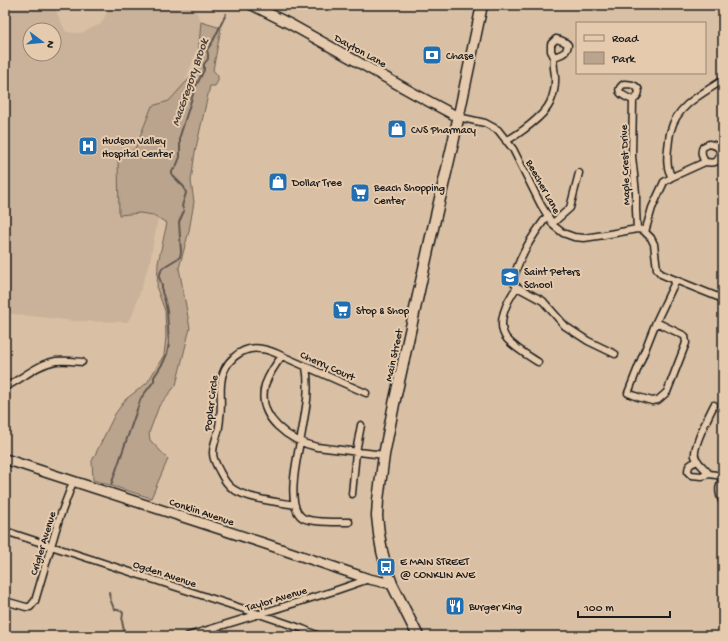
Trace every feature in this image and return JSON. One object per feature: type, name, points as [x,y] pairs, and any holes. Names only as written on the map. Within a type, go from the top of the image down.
[{"type":"main road","name":"Main Street","points":[[418,636],[392,584],[382,551],[377,516],[378,500],[384,455],[482,5]]},
{"type":"street","name":"Dayton Lane","points":[[252,5],[290,24],[458,118]]},
{"type":"street","points":[[506,141],[533,123],[547,109],[556,81],[554,57]]},
{"type":"street","points":[[672,178],[669,174],[667,154],[671,129],[675,118],[690,102],[723,80]]},
{"type":"street","name":"Maple Crest Drive","points":[[633,100],[632,156],[636,193],[637,229]]},
{"type":"street","name":"Beecher Lane","points":[[458,118],[485,123],[498,130],[513,149],[540,205],[554,226],[563,233],[574,237],[584,238],[637,229]]},
{"type":"street","points":[[645,232],[650,214],[664,182],[705,162]]},
{"type":"street","points":[[553,223],[570,208],[579,173]]},
{"type":"street","points":[[548,215],[533,235],[519,262],[513,282],[517,288],[543,301],[565,326],[588,341],[615,354]]},
{"type":"street","points":[[637,229],[645,232],[651,238],[654,244],[657,268],[661,274],[723,299]]},
{"type":"street","points":[[656,322],[685,336],[686,343],[667,392],[658,400],[652,401],[628,392],[656,322],[676,280]]},
{"type":"street","points":[[517,288],[507,303],[503,313],[502,322],[504,333],[506,338],[514,346],[538,362]]},
{"type":"street","name":"Poplar Circle","points":[[282,356],[261,348],[249,348],[234,357],[228,364],[221,382],[222,399],[218,432],[213,446],[213,453],[215,463],[222,477],[233,489],[253,497],[294,505]]},
{"type":"street","points":[[282,356],[272,370],[265,386],[265,407],[274,423],[288,435],[306,445],[384,455]]},
{"type":"street","name":"Cherry Court","points":[[282,356],[366,393]]},
{"type":"street","points":[[5,387],[48,363],[65,360],[82,362]]},
{"type":"street","points":[[306,366],[308,389],[294,474],[294,505],[299,513],[308,519],[316,521],[349,522]]},
{"type":"street","points":[[709,474],[698,461],[695,454],[701,433],[714,405]]},
{"type":"street","points":[[352,494],[356,452],[361,425]]},
{"type":"street","name":"Conklin Avenue","points":[[5,459],[369,579],[392,584]]},
{"type":"street","points":[[698,461],[689,465],[688,472],[690,475],[702,476],[709,474],[723,476],[720,484],[719,495],[723,503]]},
{"type":"street","name":"Crigler Avenue","points":[[5,601],[30,606],[35,601],[59,519],[73,482]]},
{"type":"street","name":"Ogden Avenue","points":[[5,531],[259,614],[319,636]]},
{"type":"street","name":"Taylor Avenue","points":[[188,636],[369,579]]},
{"type":"shaded area","name":"Hudson Valley Hospital Center","points":[[5,5],[53,5],[61,22],[22,22],[22,62],[62,62],[62,24],[66,32],[81,33],[101,24],[111,5],[187,5],[195,10],[205,29],[178,100],[150,261],[132,316],[127,322],[74,321],[5,313]]},
{"type":"green space","points":[[201,22],[221,28],[213,70],[218,76],[218,81],[215,86],[210,86],[195,152],[191,181],[194,202],[189,231],[179,268],[190,328],[176,385],[159,406],[149,433],[150,440],[168,459],[151,498],[93,480],[92,461],[115,414],[126,399],[147,383],[164,355],[166,337],[165,311],[157,289],[158,263],[167,223],[153,215],[140,213],[119,215],[118,158],[135,149],[152,106],[169,101],[193,74],[198,57]]},
{"type":"waterway","name":"MacGregory Brook","points":[[111,485],[141,398],[154,381],[154,377],[167,354],[169,343],[167,311],[159,277],[162,268],[180,257],[179,222],[184,211],[182,206],[186,193],[184,187],[172,175],[172,171],[176,167],[180,157],[180,136],[195,88],[204,70],[204,64],[208,59],[207,50],[226,14]]},
{"type":"waterway","name":"MacGregory Brook","points":[[109,592],[114,609],[123,613],[122,621],[125,636]]},
{"type":"place","name":"Chase","points":[[432,55]]},
{"type":"place","name":"CVS Pharmacy","points":[[397,129]]},
{"type":"place","name":"Hudson Valley Hospital Center","points":[[88,146]]},
{"type":"place","name":"Dollar Tree","points":[[278,182]]},
{"type":"place","name":"Beach Shopping Center","points":[[360,193]]},
{"type":"place","name":"Saint Peters School","points":[[510,277]]},
{"type":"place","name":"Stop & Shop","points":[[342,310]]},
{"type":"place","name":"E MAIN STREET @ CONKLIN AVE","points":[[386,567]]},
{"type":"place","name":"Burger King","points":[[455,606]]}]
